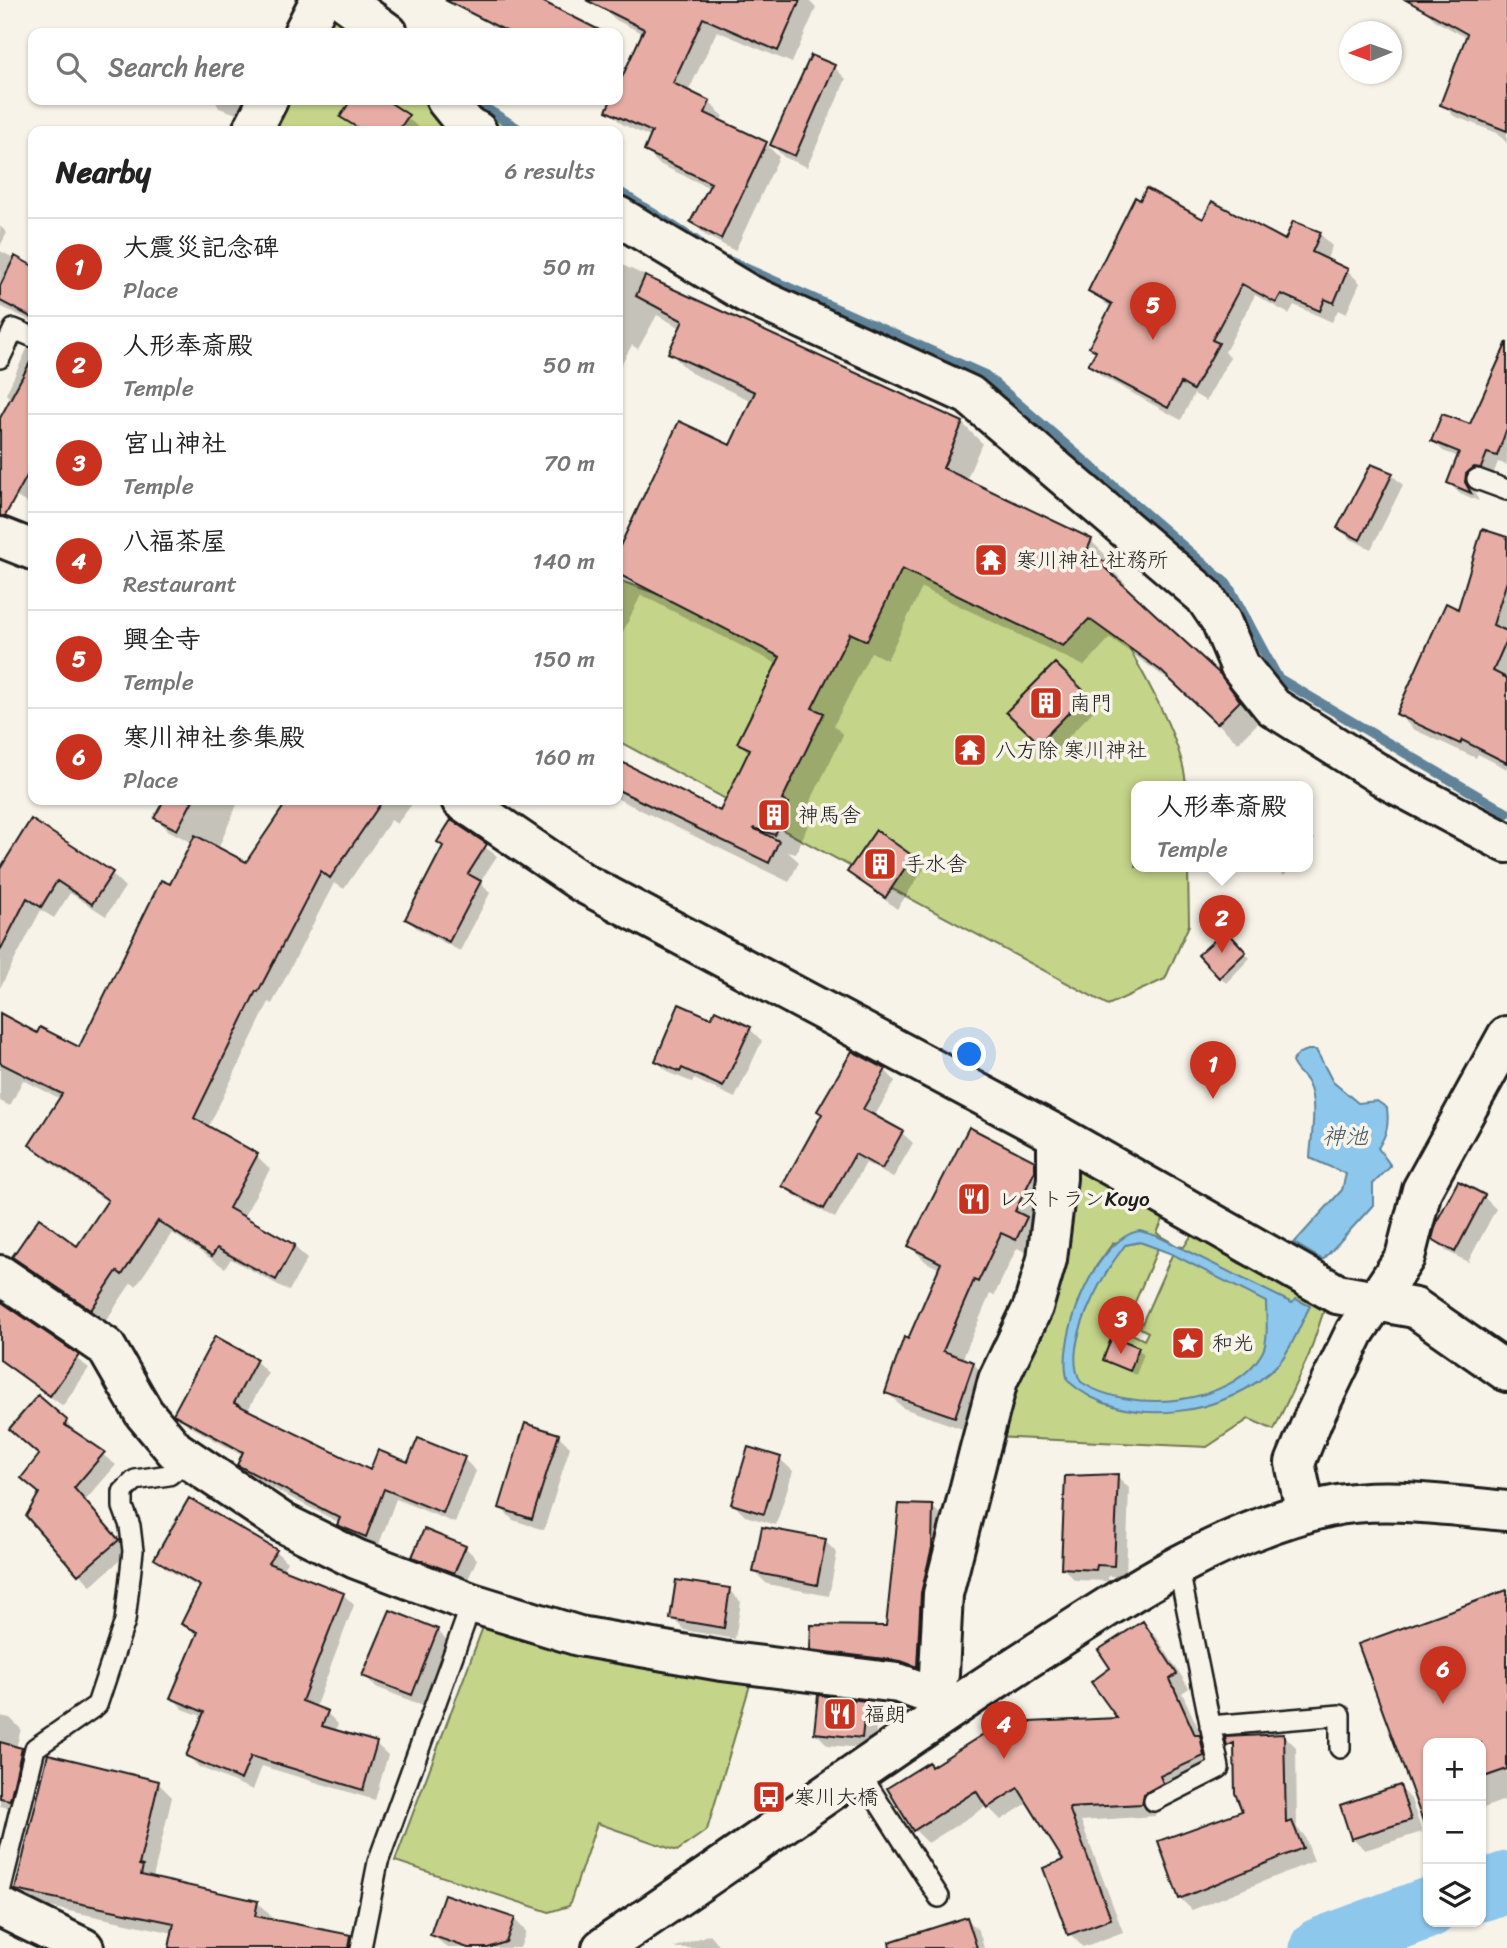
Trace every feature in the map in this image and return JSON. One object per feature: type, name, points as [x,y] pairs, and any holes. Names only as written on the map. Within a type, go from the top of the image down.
[{"type":"street","points":[[306,28],[320,0]]},
{"type":"street","points":[[342,0],[381,28]]},
{"type":"street","points":[[255,126],[265,105]]},
{"type":"street","points":[[450,105],[469,126]]},
{"type":"street","points":[[623,219],[748,294],[969,395],[1204,596],[1221,621],[1240,666],[1273,707],[1390,781],[1507,843]]},
{"type":"street","points":[[0,537],[28,548]]},
{"type":"street","points":[[468,805],[583,883],[1057,1135],[1337,1294],[1415,1308],[1507,1372]]},
{"type":"street","points":[[1306,1513],[1295,1463],[1355,1332],[1405,1257],[1422,1190],[1507,1036]]},
{"type":"street","points":[[941,1703],[939,1674],[943,1594],[998,1380],[1033,1307],[1047,1259],[1057,1178],[1057,1135]]},
{"type":"street","points":[[0,1275],[106,1347],[144,1413],[175,1450],[283,1523],[355,1559],[472,1603],[579,1636],[722,1661],[898,1683],[941,1703]]},
{"type":"street","points":[[602,1948],[859,1772],[941,1703],[1201,1552],[1306,1513],[1354,1502],[1507,1511]]},
{"type":"street","points":[[0,1907],[84,1948]]},
{"type":"lane","points":[[0,358],[14,329],[28,335]]},
{"type":"lane","points":[[1477,479],[1507,490]]},
{"type":"lane","points":[[0,1892],[35,1748],[97,1705],[125,1621],[132,1551],[130,1526],[123,1507],[123,1493],[135,1480],[169,1475],[188,1460]]},
{"type":"lane","points":[[1154,1801],[1219,1768],[1178,1565]]},
{"type":"lane","points":[[361,1948],[378,1862],[472,1603]]},
{"type":"lane","points":[[1210,1726],[1340,1715],[1340,1748]]},
{"type":"lane","points":[[859,1772],[939,1897]]},
{"type":"green space","points":[[333,6],[402,28],[318,28]]},
{"type":"green space","points":[[279,105],[488,105],[511,126],[268,126]]},
{"type":"green space","points":[[887,562],[1092,584],[1149,684],[1175,740],[1183,765],[1185,781],[1131,781],[1131,872],[1188,872],[1189,925],[1165,979],[1108,1005],[623,744],[623,582],[716,615]]},
{"type":"green space","points":[[1068,1162],[1165,1215],[1157,1233],[1177,1246],[1184,1247],[1193,1233],[1239,1263],[1283,1282],[1325,1307],[1309,1355],[1274,1430],[1249,1419],[1207,1447],[993,1437]],"holes":[[[1157,1236],[1176,1246],[1140,1328],[1148,1332],[1144,1340],[1116,1326],[1119,1317],[1127,1321],[1158,1248],[1140,1242],[1125,1245],[1078,1308],[1095,1268],[1113,1243]]]},
{"type":"green space","points":[[483,1627],[566,1651],[752,1678],[707,1830],[677,1851],[597,1823],[569,1906],[549,1912],[395,1861]]},
{"type":"water","name":"神池","points":[[1316,1050],[1333,1082],[1358,1103],[1377,1101],[1387,1108],[1388,1114],[1387,1129],[1378,1148],[1391,1166],[1373,1184],[1373,1205],[1323,1260],[1294,1243],[1342,1190],[1346,1174],[1310,1158],[1313,1101],[1308,1084],[1292,1062],[1299,1053]]},
{"type":"water","points":[[1140,1231],[1157,1236],[1292,1303],[1296,1299],[1310,1306],[1284,1357],[1258,1381],[1233,1396],[1205,1406],[1176,1411],[1146,1412],[1118,1407],[1091,1397],[1068,1381],[1067,1342],[1082,1294],[1108,1251],[1123,1238]],"holes":[[[1140,1242],[1172,1254],[1266,1302],[1267,1333],[1263,1351],[1249,1370],[1229,1384],[1205,1394],[1179,1400],[1126,1399],[1101,1392],[1081,1382],[1076,1367],[1080,1331],[1096,1292],[1125,1245]]]},
{"type":"building","points":[[445,0],[540,0],[595,28],[500,28]]},
{"type":"building","points":[[586,0],[800,0],[778,51],[703,18],[673,83],[710,101],[705,113],[767,142],[721,239],[690,222],[711,183],[644,151],[652,132],[606,111],[609,105],[623,105],[623,75],[644,29]]},
{"type":"building","points":[[1406,0],[1507,0],[1507,131],[1440,105],[1467,34]]},
{"type":"building","points":[[811,55],[835,65],[795,156],[770,145]]},
{"type":"building","points":[[348,105],[394,105],[409,115],[401,126],[355,126],[340,117]]},
{"type":"building","points":[[1146,188],[1203,219],[1212,201],[1285,240],[1293,221],[1321,232],[1312,252],[1348,269],[1334,303],[1325,299],[1320,311],[1281,294],[1276,303],[1242,284],[1212,340],[1219,343],[1193,390],[1181,383],[1168,408],[1088,365],[1096,351],[1089,347],[1112,304],[1088,291],[1135,197],[1140,200]]},
{"type":"building","points":[[15,256],[28,263],[28,315],[0,301],[0,286]]},
{"type":"building","points":[[645,276],[963,422],[943,468],[1092,539],[1086,553],[1106,562],[1104,567],[1220,674],[1240,701],[1217,724],[1160,670],[1089,619],[1063,646],[902,569],[867,641],[850,633],[812,708],[824,713],[782,800],[789,803],[775,835],[753,828],[779,841],[769,863],[623,792],[623,762],[720,811],[750,749],[737,743],[780,657],[623,577],[623,539],[679,421],[730,445],[755,392],[668,353],[683,321],[636,296]]},
{"type":"building","points":[[1507,342],[1507,428],[1497,456],[1487,453],[1481,468],[1474,467],[1466,474],[1465,482],[1471,493],[1447,483],[1459,452],[1431,441],[1442,414],[1470,424]]},
{"type":"building","points":[[28,366],[28,474],[5,516],[0,516],[0,418]]},
{"type":"building","points":[[1371,464],[1393,473],[1360,540],[1337,528]]},
{"type":"building","points":[[1482,529],[1507,537],[1507,581],[1493,625],[1507,631],[1507,639],[1493,671],[1507,678],[1507,763],[1462,740],[1460,744],[1396,714],[1446,603],[1458,609]]},
{"type":"building","name":"南門","points":[[1055,663],[1087,694],[1039,743],[1006,712]]},
{"type":"building","points":[[161,805],[190,805],[177,830],[154,818]]},
{"type":"building","points":[[285,805],[380,805],[330,878],[321,871],[258,992],[256,991],[194,1118],[258,1154],[229,1208],[295,1245],[276,1280],[217,1248],[212,1256],[158,1221],[122,1275],[117,1271],[91,1310],[12,1257],[39,1218],[77,1246],[108,1200],[29,1145],[62,1094],[0,1063],[0,1013],[37,1033],[40,1027],[79,1047],[161,880],[170,884],[195,835],[246,862]]},
{"type":"building","points":[[31,819],[113,872],[92,904],[57,881],[41,907],[27,898],[0,951],[0,869]]},
{"type":"building","points":[[451,820],[487,844],[468,874],[481,881],[449,942],[405,919],[443,846],[437,842]]},
{"type":"building","name":"手水舎","points":[[876,830],[913,856],[885,898],[847,872]]},
{"type":"building","points":[[1226,930],[1246,952],[1219,978],[1198,955]]},
{"type":"building","points":[[679,1004],[711,1018],[715,1010],[751,1027],[723,1087],[682,1068],[680,1072],[655,1061]]},
{"type":"building","points":[[852,1051],[886,1069],[863,1109],[903,1131],[882,1169],[855,1154],[824,1209],[782,1186],[822,1114],[817,1111]]},
{"type":"building","points":[[969,1127],[1035,1161],[1035,1171],[1015,1211],[1027,1217],[1016,1240],[1001,1233],[978,1282],[974,1280],[943,1351],[974,1362],[955,1417],[885,1393],[904,1337],[908,1339],[941,1263],[908,1246]]},
{"type":"building","points":[[1458,1181],[1485,1195],[1455,1252],[1432,1239],[1437,1221]]},
{"type":"building","points":[[0,1301],[79,1355],[50,1396],[0,1360]]},
{"type":"building","points":[[215,1336],[257,1359],[234,1403],[370,1470],[378,1450],[408,1462],[418,1438],[465,1457],[443,1513],[384,1489],[366,1537],[337,1525],[340,1518],[237,1465],[243,1452],[173,1414]]},
{"type":"building","points":[[1112,1336],[1139,1347],[1130,1371],[1103,1360]]},
{"type":"building","points":[[38,1395],[67,1420],[65,1425],[105,1452],[74,1488],[119,1540],[78,1575],[26,1516],[39,1493],[21,1478],[39,1455],[9,1429]]},
{"type":"building","points":[[525,1423],[559,1434],[532,1519],[499,1508]]},
{"type":"building","points":[[748,1447],[781,1457],[764,1514],[731,1504]]},
{"type":"building","points":[[1118,1474],[1114,1566],[1097,1565],[1096,1570],[1061,1568],[1065,1476]]},
{"type":"building","points":[[189,1498],[277,1550],[268,1563],[344,1593],[302,1701],[328,1711],[322,1726],[377,1742],[363,1790],[251,1756],[241,1780],[186,1756],[204,1712],[170,1698],[198,1632],[181,1624],[200,1586],[154,1559]]},
{"type":"building","points":[[899,1504],[933,1505],[932,1547],[921,1593],[917,1667],[901,1661],[810,1650],[811,1625],[886,1626]]},
{"type":"building","points":[[762,1527],[826,1539],[817,1585],[753,1572]]},
{"type":"building","points":[[424,1529],[466,1546],[454,1573],[412,1557]]},
{"type":"building","points":[[676,1580],[730,1588],[724,1628],[670,1619]]},
{"type":"building","points":[[1507,1590],[1507,1769],[1486,1776],[1486,1738],[1423,1738],[1423,1821],[1358,1644]]},
{"type":"building","points":[[390,1610],[438,1629],[412,1695],[362,1676]]},
{"type":"building","points":[[1143,1621],[1177,1674],[1170,1679],[1195,1735],[1200,1735],[1204,1756],[1160,1776],[1163,1783],[1144,1794],[1142,1804],[1069,1808],[1111,1919],[1068,1935],[1043,1868],[1063,1860],[1018,1788],[987,1808],[976,1791],[913,1831],[887,1788],[929,1762],[931,1767],[1022,1710],[1029,1722],[1117,1718],[1091,1682],[1110,1668],[1098,1650]]},
{"type":"building","name":"福朗","points":[[818,1695],[866,1701],[862,1738],[814,1733]]},
{"type":"building","points":[[1284,1734],[1286,1823],[1292,1821],[1303,1848],[1179,1899],[1158,1841],[1242,1811],[1235,1793],[1234,1743],[1227,1746],[1225,1737]]},
{"type":"building","points":[[0,1742],[22,1748],[10,1800],[0,1798]]},
{"type":"building","points":[[48,1754],[159,1781],[139,1865],[143,1866],[141,1875],[258,1901],[255,1916],[351,1935],[349,1948],[169,1948],[174,1923],[15,1890]]},
{"type":"building","points":[[1400,1785],[1411,1820],[1351,1839],[1340,1805]]},
{"type":"building","points":[[444,1894],[515,1918],[506,1942],[488,1948],[468,1948],[430,1935]]},
{"type":"building","points":[[967,1917],[977,1948],[890,1948],[889,1942]]},
{"type":"waterway","points":[[480,105],[514,126]]},
{"type":"waterway","points":[[623,194],[698,242]]},
{"type":"waterway","points":[[727,260],[985,375],[1228,585],[1278,678],[1507,813]]},
{"type":"waterway","points":[[1486,1889],[1507,1882]]},
{"type":"waterway","points":[[1320,1948],[1423,1910]]},
{"type":"place","name":"興全寺","points":[[1153,340]]},
{"type":"place","name":"寒川神社 社務所","points":[[991,560]]},
{"type":"place","name":"南門","points":[[1046,703]]},
{"type":"place","name":"八方除 寒川神社","points":[[970,750]]},
{"type":"place","name":"神馬舎","points":[[774,815]]},
{"type":"place","name":"手水舎","points":[[880,864]]},
{"type":"place","name":"人形奉斎殿","points":[[1222,953]]},
{"type":"place","name":"大震災記念碑","points":[[1213,1099]]},
{"type":"place","name":"レストランKoyo","points":[[974,1199]]},
{"type":"place","name":"和光","points":[[1188,1343]]},
{"type":"place","name":"宮山神社","points":[[1121,1354]]},
{"type":"place","name":"寒川神社参集殿","points":[[1443,1704]]},
{"type":"place","name":"福朗","points":[[840,1714]]},
{"type":"place","name":"八福茶屋","points":[[1004,1759]]},
{"type":"place","name":"寒川大橋","points":[[769,1797]]}]
